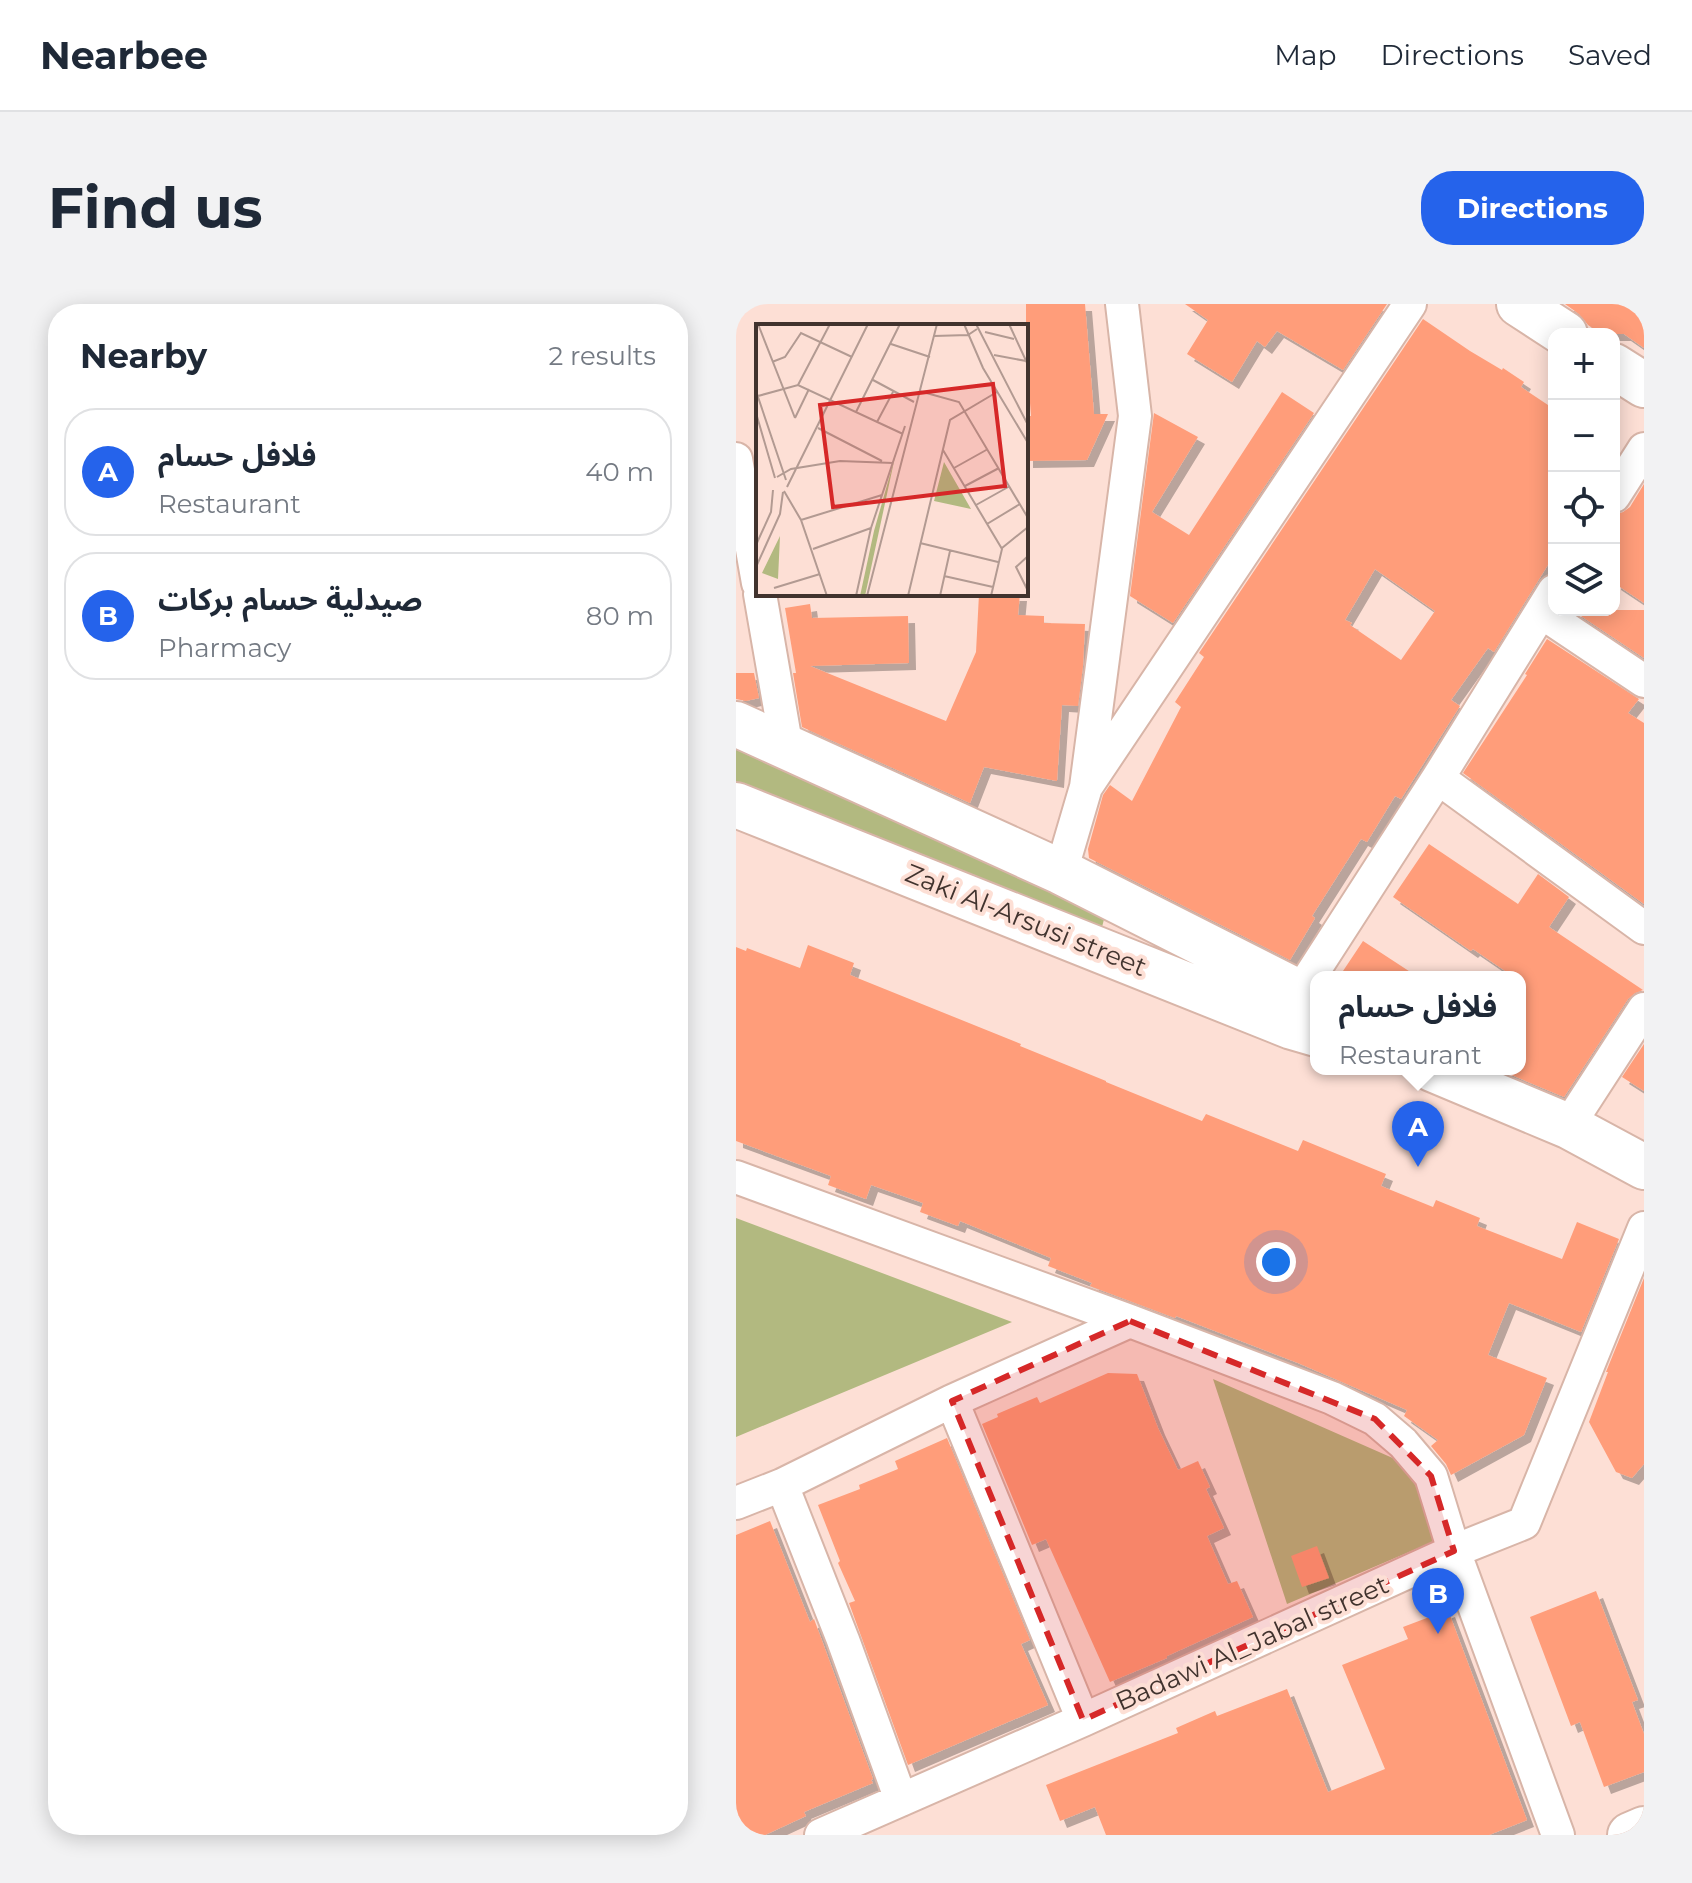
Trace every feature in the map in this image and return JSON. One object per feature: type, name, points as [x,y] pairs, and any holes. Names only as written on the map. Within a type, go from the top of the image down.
[{"type":"street","points":[[1061,872],[1086,787],[1135,416],[1122,304]]},
{"type":"street","points":[[1086,787],[1410,304]]},
{"type":"street","points":[[1519,304],[1556,328]]},
{"type":"street","points":[[1620,370],[1644,385]]},
{"type":"street","points":[[1620,487],[1644,449]]},
{"type":"street","points":[[736,459],[756,572]]},
{"type":"street","points":[[760,596],[787,749]]},
{"type":"street","points":[[1323,971],[1548,601]]},
{"type":"street","points":[[1566,616],[1644,681]]},
{"type":"street","points":[[736,724],[1061,872],[1308,997]]},
{"type":"street","points":[[1438,778],[1644,928]]},
{"type":"street","name":"Zaki Al-Arsusi street","points":[[736,805],[1310,1032]]},
{"type":"street","points":[[1568,1126],[1644,1009]]},
{"type":"street","points":[[1446,1075],[1568,1126],[1644,1167]]},
{"type":"street","points":[[736,1177],[1130,1321],[1332,1398],[1375,1419],[1403,1443],[1431,1476],[1454,1551],[1558,1835]]},
{"type":"street","name":"Badawi Al_Jabal street","points":[[821,1835],[1454,1551],[1524,1523],[1644,1228]]},
{"type":"street","points":[[736,1503],[782,1485],[952,1401],[1130,1321]]},
{"type":"street","points":[[952,1401],[1083,1720]]},
{"type":"street","points":[[782,1485],[901,1800]]},
{"type":"street","points":[[1630,1835],[1644,1829]]},
{"type":"highlighted area","points":[[1130,1321],[1375,1419],[1431,1476],[1454,1551],[1083,1720],[952,1401]]},
{"type":"green space","points":[[736,743],[1108,904],[1102,927],[736,790]]},
{"type":"green space","points":[[736,1218],[1012,1322],[736,1437]]},
{"type":"green space","points":[[1213,1379],[1404,1463],[1442,1538],[1287,1604]]},
{"type":"building","points":[[1026,304],[1085,304],[1094,414],[1108,414],[1087,460],[1028,461],[1028,416],[1031,416]]},
{"type":"building","points":[[1185,304],[1387,304],[1343,370],[1277,331],[1265,347],[1257,341],[1232,382],[1187,354],[1208,320]]},
{"type":"building","points":[[1565,304],[1644,304],[1644,348],[1620,334],[1620,328],[1593,328]]},
{"type":"building","points":[[1423,319],[1524,382],[1521,387],[1548,405],[1548,565],[1494,652],[1488,648],[1451,700],[1460,706],[1401,799],[1395,796],[1367,842],[1361,839],[1312,916],[1315,918],[1290,960],[1089,858],[1088,849],[1103,795],[1110,785],[1132,801],[1181,707],[1175,702],[1204,657],[1199,653]],"holes":[[[1375,569],[1435,611],[1401,660],[1345,620]]]},
{"type":"building","points":[[1282,392],[1314,413],[1173,623],[1130,596],[1154,413],[1198,437],[1152,512],[1189,535]]},
{"type":"building","points":[[1644,484],[1644,603],[1620,587],[1620,513],[1630,507]]},
{"type":"building","points":[[979,596],[1020,596],[1018,615],[1044,616],[1044,623],[1085,624],[1078,706],[1062,705],[1057,781],[984,767],[970,803],[802,727],[785,608],[810,604],[812,618],[908,616],[909,663],[810,666],[946,721],[976,652]]},
{"type":"building","points":[[1620,610],[1644,610],[1644,658],[1581,616],[1620,616]]},
{"type":"building","points":[[1547,639],[1639,699],[1628,713],[1644,723],[1644,904],[1463,773]]},
{"type":"building","points":[[736,673],[754,673],[759,698],[746,701],[736,699]]},
{"type":"building","points":[[1429,844],[1518,904],[1538,874],[1569,897],[1549,927],[1643,990],[1628,999],[1564,1097],[1511,1075],[1526,1075],[1526,971],[1505,971],[1393,897]]},
{"type":"building","points":[[1363,941],[1409,971],[1343,971]]},
{"type":"building","points":[[808,945],[854,963],[850,975],[1106,1082],[1202,1121],[1206,1114],[1298,1151],[1303,1140],[1386,1174],[1381,1186],[1433,1207],[1436,1200],[1480,1218],[1477,1226],[1562,1259],[1577,1222],[1619,1239],[1581,1332],[1509,1303],[1488,1355],[1547,1378],[1524,1435],[1451,1475],[1431,1446],[1438,1440],[1404,1416],[1407,1410],[1298,1363],[1090,1286],[1092,1283],[1048,1266],[1051,1258],[960,1221],[958,1226],[920,1212],[923,1203],[871,1185],[866,1199],[828,1185],[831,1176],[736,1141],[736,947],[746,951],[747,948],[800,968]]},
{"type":"building","points":[[1644,1044],[1644,1091],[1622,1077]]},
{"type":"building","points":[[1644,1278],[1644,1464],[1632,1478],[1616,1472],[1589,1422]]},
{"type":"building","points":[[1108,1373],[1137,1374],[1178,1470],[1198,1461],[1210,1487],[1206,1489],[1224,1528],[1207,1536],[1228,1584],[1237,1581],[1253,1617],[1110,1682],[1046,1539],[1032,1545],[982,1424],[1037,1397],[1040,1403]]},
{"type":"building","points":[[947,1438],[1030,1640],[1021,1644],[1048,1705],[908,1765],[849,1603],[855,1601],[818,1505],[860,1489],[859,1485],[898,1469],[895,1461]]},
{"type":"building","points":[[770,1521],[810,1622],[814,1619],[873,1783],[804,1812],[806,1816],[765,1835],[736,1835],[736,1535]]},
{"type":"building","points":[[1317,1546],[1329,1578],[1302,1587],[1291,1556]]},
{"type":"building","points":[[1596,1591],[1638,1700],[1632,1702],[1644,1734],[1644,1772],[1604,1787],[1580,1722],[1571,1726],[1530,1617]]},
{"type":"building","points":[[1448,1610],[1527,1820],[1489,1835],[1106,1835],[1095,1807],[1060,1821],[1046,1785],[1178,1733],[1176,1728],[1215,1711],[1217,1716],[1287,1689],[1328,1792],[1385,1769],[1342,1665],[1408,1639],[1403,1627]]},
{"type":"place","name":"فلافل حسام","points":[[1418,1167]]},
{"type":"place","name":"صيدلية حسام بركات","points":[[1438,1634]]}]
